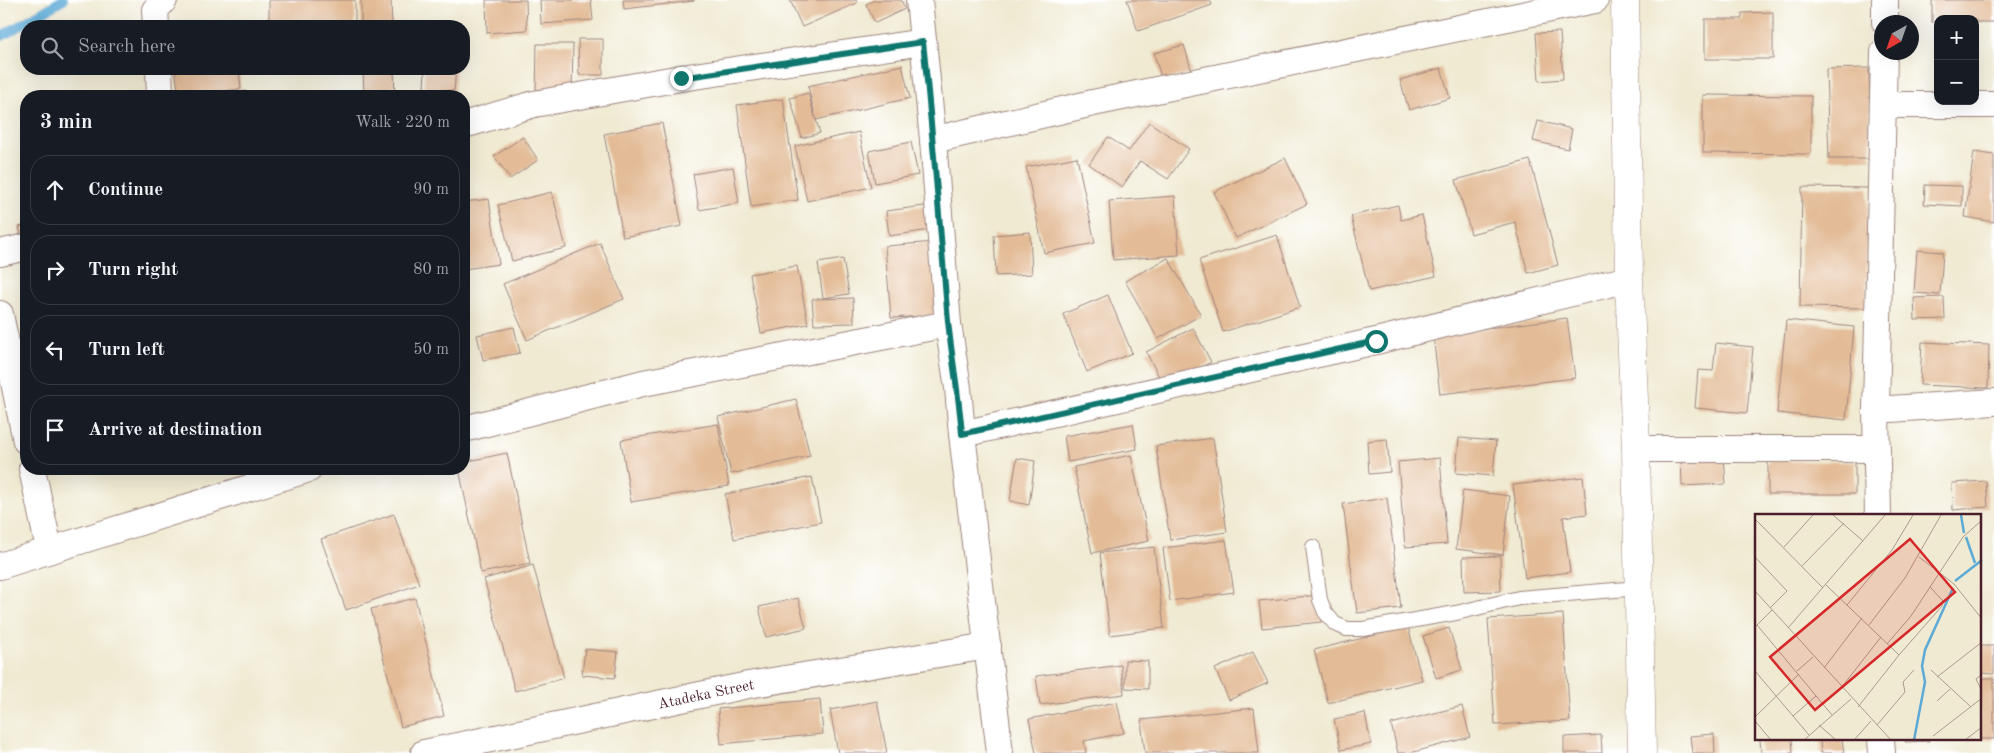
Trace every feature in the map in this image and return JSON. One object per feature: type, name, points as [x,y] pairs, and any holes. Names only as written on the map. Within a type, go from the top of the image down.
[{"type":"main road","points":[[1625,0],[1629,278],[1636,449],[1642,753]]},
{"type":"street","points":[[156,20],[155,10],[164,0]]},
{"type":"street","points":[[919,0],[948,324],[958,388],[1000,753]]},
{"type":"street","points":[[933,140],[1093,103],[1595,0]]},
{"type":"street","points":[[1885,0],[1885,15]]},
{"type":"street","points":[[470,123],[534,104],[681,78],[923,42]]},
{"type":"street","points":[[1878,514],[1876,410],[1884,60]]},
{"type":"street","points":[[158,75],[160,90]]},
{"type":"street","points":[[1882,105],[1994,105]]},
{"type":"street","points":[[0,253],[20,248]]},
{"type":"street","points":[[962,434],[1376,341],[1629,278]]},
{"type":"street","points":[[0,314],[20,412]]},
{"type":"street","points":[[470,427],[643,383],[948,324]]},
{"type":"street","points":[[1876,410],[1994,402]]},
{"type":"street","points":[[1636,449],[1877,448]]},
{"type":"street","points":[[33,475],[49,550]]},
{"type":"street","points":[[0,566],[290,475]]},
{"type":"street","name":"Atadeka Street","points":[[424,753],[748,684],[988,646]]},
{"type":"street","points":[[1881,740],[1882,753]]},
{"type":"lane","points":[[1313,547],[1320,600],[1325,612],[1335,624],[1347,629],[1363,629],[1456,613],[1519,598],[1639,588]]},
{"type":"building","points":[[269,0],[355,0],[355,20],[269,20]]},
{"type":"building","points":[[361,0],[391,0],[392,20],[361,20]]},
{"type":"building","points":[[486,0],[526,0],[527,30],[487,33]]},
{"type":"building","points":[[540,0],[591,0],[593,20],[541,24]]},
{"type":"building","points":[[623,0],[694,0],[694,1],[624,9]]},
{"type":"building","points":[[790,0],[856,0],[857,3],[802,27]]},
{"type":"building","points":[[875,0],[901,0],[905,9],[875,23],[866,4]]},
{"type":"building","points":[[1127,0],[1210,0],[1212,5],[1138,31]]},
{"type":"building","points":[[1932,0],[1994,0],[1994,22],[1979,22],[1979,15],[1934,15],[1934,22],[1932,22]]},
{"type":"building","points":[[1773,12],[1773,59],[1705,59],[1705,19],[1742,19],[1742,13]]},
{"type":"building","points":[[1560,32],[1563,79],[1539,81],[1536,33]]},
{"type":"building","points":[[578,39],[603,39],[603,75],[579,75]]},
{"type":"building","points":[[537,44],[573,44],[572,96],[536,95]]},
{"type":"building","points":[[1184,45],[1192,72],[1162,81],[1154,53]]},
{"type":"building","points":[[902,65],[910,98],[816,120],[808,86]]},
{"type":"building","points":[[1441,68],[1450,98],[1409,110],[1400,80]]},
{"type":"building","points":[[1869,68],[1871,159],[1829,159],[1826,69]]},
{"type":"building","points":[[176,75],[240,75],[241,89],[178,90]]},
{"type":"building","points":[[363,75],[394,75],[395,90],[364,90]]},
{"type":"building","points":[[425,75],[455,75],[454,90],[424,88]]},
{"type":"building","points":[[808,93],[820,133],[802,138],[790,98]]},
{"type":"building","points":[[1703,95],[1811,96],[1811,154],[1703,153]]},
{"type":"building","points":[[783,99],[798,200],[751,207],[737,105]]},
{"type":"building","points":[[1538,121],[1572,129],[1568,149],[1533,141]]},
{"type":"building","points":[[1149,122],[1189,149],[1168,179],[1140,161],[1122,187],[1089,164],[1108,137],[1129,151]]},
{"type":"building","points":[[662,123],[682,226],[623,237],[604,134]]},
{"type":"building","points":[[859,132],[871,187],[807,201],[795,146]]},
{"type":"building","points":[[523,137],[538,160],[510,179],[494,156]]},
{"type":"building","points":[[911,142],[918,175],[875,183],[869,151]]},
{"type":"building","points":[[1974,152],[1994,155],[1994,222],[1965,217]]},
{"type":"building","points":[[1077,157],[1095,243],[1044,253],[1026,167]]},
{"type":"building","points":[[1285,158],[1307,204],[1236,238],[1214,192]]},
{"type":"building","points":[[1530,160],[1558,265],[1528,273],[1515,222],[1471,234],[1456,180]]},
{"type":"building","points":[[733,167],[739,203],[699,210],[693,174]]},
{"type":"building","points":[[1925,185],[1962,186],[1962,206],[1924,204]]},
{"type":"building","points":[[1802,187],[1868,188],[1866,308],[1800,307]]},
{"type":"building","points":[[552,192],[566,248],[512,261],[498,205]]},
{"type":"building","points":[[1175,196],[1179,255],[1113,260],[1109,201]]},
{"type":"building","points":[[489,199],[499,264],[470,268],[470,201]]},
{"type":"building","points":[[940,204],[944,228],[889,236],[886,211]]},
{"type":"building","points":[[1398,205],[1401,220],[1422,215],[1436,276],[1369,291],[1351,216]]},
{"type":"building","points":[[1030,232],[1032,274],[996,276],[994,235]]},
{"type":"building","points":[[1277,235],[1300,307],[1223,332],[1199,260]]},
{"type":"building","points":[[935,242],[941,315],[891,318],[885,246]]},
{"type":"building","points":[[600,243],[624,299],[527,340],[503,284]]},
{"type":"building","points":[[1917,250],[1943,252],[1940,295],[1914,293]]},
{"type":"building","points":[[1168,258],[1201,315],[1158,339],[1125,281]]},
{"type":"building","points":[[843,259],[849,294],[823,298],[818,263]]},
{"type":"building","points":[[797,266],[808,324],[761,333],[750,274]]},
{"type":"building","points":[[1108,295],[1132,353],[1087,372],[1063,314]]},
{"type":"building","points":[[1944,297],[1945,319],[1915,320],[1914,298]]},
{"type":"building","points":[[853,298],[854,323],[814,324],[812,299]]},
{"type":"building","points":[[1567,318],[1575,378],[1440,394],[1433,335]]},
{"type":"building","points":[[1786,320],[1854,327],[1846,420],[1777,413]]},
{"type":"building","points":[[514,327],[520,353],[483,360],[477,335]]},
{"type":"building","points":[[1193,328],[1211,362],[1164,386],[1146,352]]},
{"type":"building","points":[[1922,342],[1989,345],[1988,388],[1920,385]]},
{"type":"building","points":[[1716,343],[1753,347],[1747,413],[1695,408],[1698,370],[1713,371]]},
{"type":"building","points":[[796,399],[810,456],[731,474],[718,417]]},
{"type":"building","points":[[718,424],[729,486],[631,502],[621,440]]},
{"type":"building","points":[[1133,424],[1137,449],[1068,462],[1064,436]]},
{"type":"building","points":[[1213,438],[1227,532],[1170,540],[1156,446]]},
{"type":"building","points":[[1459,438],[1496,441],[1493,476],[1456,473]]},
{"type":"building","points":[[1387,439],[1390,472],[1369,474],[1367,441]]},
{"type":"building","points":[[507,453],[530,563],[481,573],[460,475],[470,475],[470,461]]},
{"type":"building","points":[[1131,455],[1149,541],[1092,553],[1074,467]]},
{"type":"building","points":[[1724,457],[1726,484],[1682,486],[1681,458]]},
{"type":"building","points":[[1017,458],[1035,461],[1029,505],[1010,501]]},
{"type":"building","points":[[1440,458],[1447,544],[1405,547],[1398,462]]},
{"type":"building","points":[[1768,461],[1855,462],[1855,494],[1768,494]]},
{"type":"building","points":[[812,477],[821,522],[734,539],[725,494]]},
{"type":"building","points":[[1583,477],[1587,514],[1563,517],[1570,572],[1525,578],[1513,485]]},
{"type":"building","points":[[1986,481],[1988,507],[1953,510],[1952,483]]},
{"type":"building","points":[[1463,490],[1510,496],[1503,555],[1456,549]]},
{"type":"building","points":[[1387,498],[1401,608],[1357,613],[1343,504]]},
{"type":"building","points":[[394,514],[419,584],[346,610],[321,539]]},
{"type":"building","points":[[1226,540],[1234,592],[1170,601],[1163,548]]},
{"type":"building","points":[[1154,547],[1164,628],[1110,635],[1100,553]]},
{"type":"building","points":[[1500,556],[1501,591],[1464,592],[1463,557]]},
{"type":"building","points":[[533,565],[564,678],[515,691],[484,579]]},
{"type":"building","points":[[1319,595],[1322,622],[1262,628],[1259,601]]},
{"type":"building","points":[[415,598],[444,716],[401,727],[371,609]]},
{"type":"building","points":[[798,598],[806,628],[766,637],[759,607]]},
{"type":"building","points":[[1563,614],[1570,721],[1495,725],[1488,619]]},
{"type":"building","points":[[1408,627],[1422,680],[1328,703],[1314,650]]},
{"type":"building","points":[[1449,628],[1462,670],[1436,678],[1423,636]]},
{"type":"building","points":[[1982,646],[1994,646],[1994,674],[1982,673]]},
{"type":"building","points":[[585,649],[618,652],[615,678],[582,675]]},
{"type":"building","points":[[1253,652],[1268,683],[1229,700],[1215,669]]},
{"type":"building","points":[[1125,660],[1148,661],[1148,689],[1125,688]]},
{"type":"building","points":[[1121,665],[1124,694],[1040,705],[1036,676]]},
{"type":"building","points":[[1982,678],[1994,678],[1994,739],[1982,739]]},
{"type":"building","points":[[820,699],[823,734],[721,744],[718,709]]},
{"type":"building","points":[[877,701],[887,753],[838,753],[830,710]]},
{"type":"building","points":[[1117,702],[1124,733],[1084,741],[1086,753],[1036,753],[1029,719]]},
{"type":"building","points":[[1462,706],[1470,737],[1410,753],[1398,753],[1391,724]]},
{"type":"building","points":[[1254,708],[1259,753],[1145,753],[1141,720]]},
{"type":"building","points":[[1365,713],[1371,744],[1341,750],[1334,719]]},
{"type":"building","points":[[1714,734],[1715,753],[1692,753],[1690,736]]},
{"type":"building","points":[[1601,735],[1602,753],[1564,753],[1564,737]]},
{"type":"building","points":[[1760,740],[1792,740],[1793,753],[1761,753]]},
{"type":"building","points":[[1820,740],[1842,740],[1844,753],[1821,753]]},
{"type":"building","points":[[1905,740],[1929,740],[1929,741],[1905,742]]},
{"type":"waterway","points":[[29,20],[63,0]]},
{"type":"waterway","points":[[0,37],[20,25]]},
{"type":"route","points":[[681,78],[923,42],[948,324],[958,388],[962,434],[1376,341]]}]
